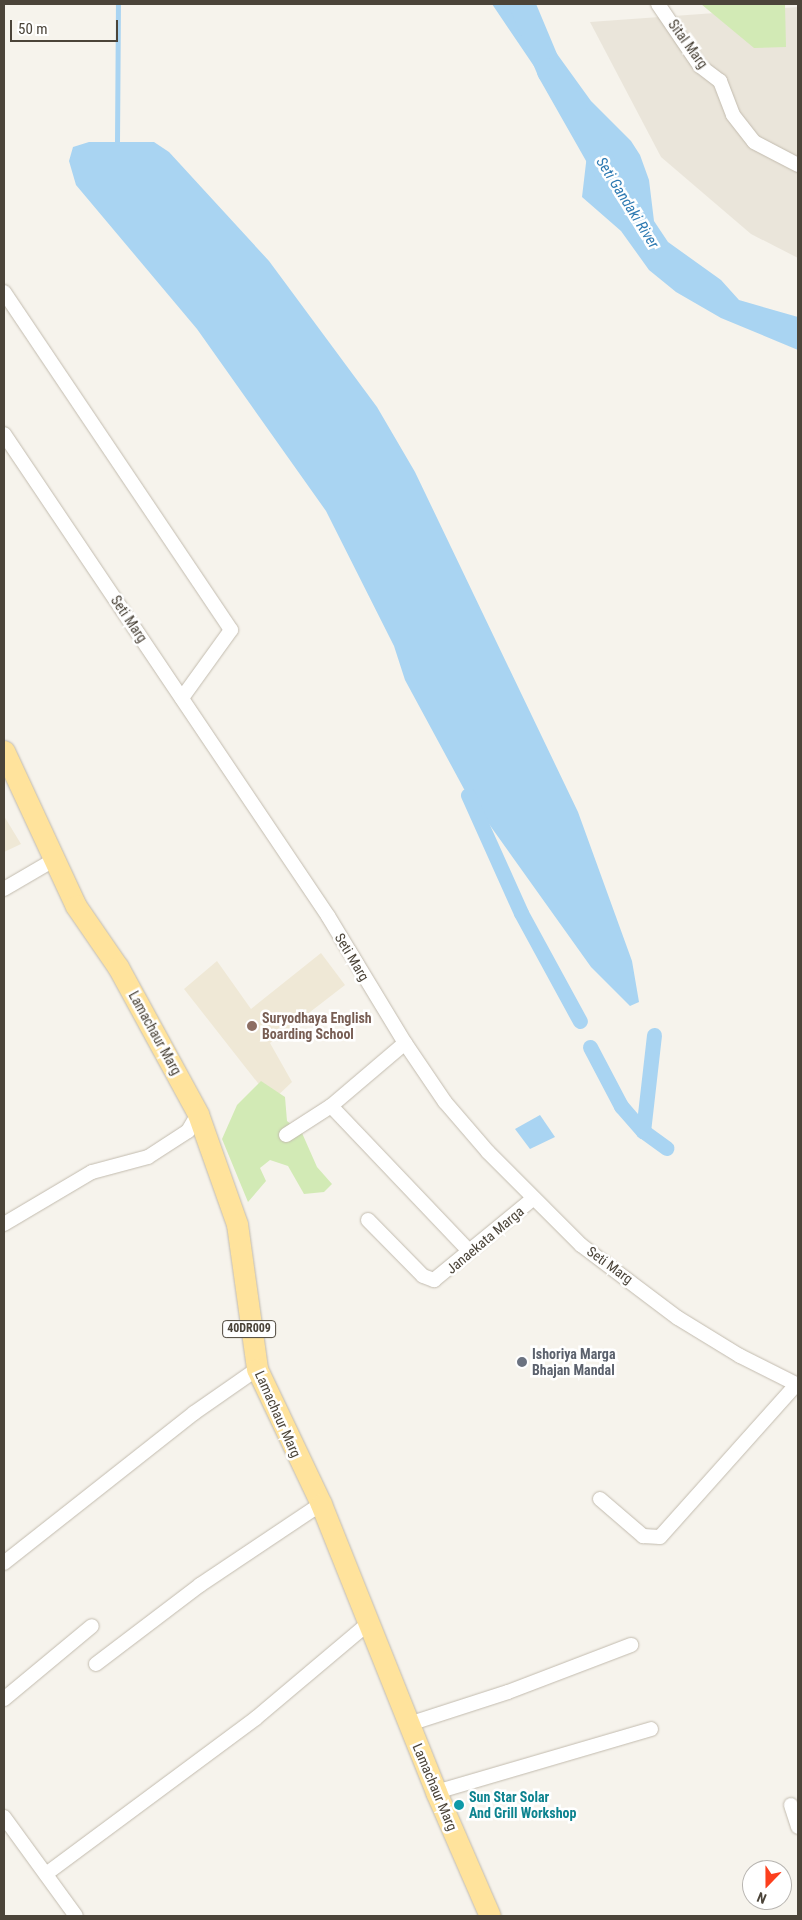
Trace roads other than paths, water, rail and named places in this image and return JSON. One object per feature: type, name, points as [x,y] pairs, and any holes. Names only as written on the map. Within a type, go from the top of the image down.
[{"type":"main road","name":"Lamachaur Marg","points":[[4,751],[40,826],[52,860],[76,906],[118,966],[198,1114],[236,1224],[256,1369],[321,1504],[436,1792],[488,1915]]},
{"type":"street","name":"Sital Marg","points":[[658,4],[700,66],[720,81],[733,115],[754,142],[798,165]]},
{"type":"street","points":[[4,292],[231,630],[182,698]]},
{"type":"street","name":"Seti Marg","points":[[4,434],[328,916],[405,1043],[445,1102],[488,1152],[581,1245],[678,1318],[740,1356],[798,1385]]},
{"type":"street","points":[[4,889],[52,860]]},
{"type":"street","points":[[286,1135],[331,1106],[405,1043]]},
{"type":"street","points":[[331,1106],[470,1251]]},
{"type":"street","points":[[4,1224],[92,1172],[148,1156],[188,1131],[198,1114]]},
{"type":"street","name":"Janaekata Marga","points":[[368,1220],[423,1276],[434,1280],[534,1198]]},
{"type":"street","points":[[4,1563],[194,1413],[256,1369]]},
{"type":"street","points":[[600,1499],[643,1536],[660,1537],[798,1385]]},
{"type":"street","points":[[96,1664],[200,1585],[321,1504]]},
{"type":"street","points":[[46,1874],[256,1718],[369,1623]]},
{"type":"street","points":[[4,1699],[92,1626]]},
{"type":"street","points":[[409,1724],[508,1692],[631,1645]]},
{"type":"street","points":[[436,1792],[650,1729]]},
{"type":"street","points":[[791,1805],[798,1827]]},
{"type":"street","points":[[4,1817],[76,1916]]},
{"type":"water","points":[[492,4],[525,4],[539,29],[591,101],[631,141],[640,155],[649,180],[654,221],[668,242],[721,280],[739,300],[798,317],[798,350],[721,318],[676,292],[649,270],[621,231],[582,197],[590,129],[540,75]]},
{"type":"water","points":[[89,142],[154,142],[169,152],[269,261],[377,407],[415,472],[578,812],[632,961],[639,1002],[630,1006],[591,967],[464,789],[405,680],[394,646],[326,511],[197,329],[76,185],[69,161],[73,147]]},
{"type":"water","points":[[540,1115],[555,1137],[530,1149],[515,1129]]},
{"type":"waterway","points":[[117,143],[118,4]]},
{"type":"waterway","name":"Seti Gandaki River","points":[[522,4],[550,71],[608,173]]},
{"type":"waterway","points":[[468,795],[521,913],[580,1021]]},
{"type":"waterway","points":[[654,1035],[643,1131],[666,1148]]},
{"type":"waterway","points":[[590,1047],[621,1106],[643,1131]]},
{"type":"place","name":"Suryodhaya English Boarding School","points":[[252,1026]]},
{"type":"place","name":"Ishoriya Marga Bhajan Mandal","points":[[522,1362]]},
{"type":"place","name":"Sun Star Solar And Grill Workshop","points":[[459,1805]]}]
